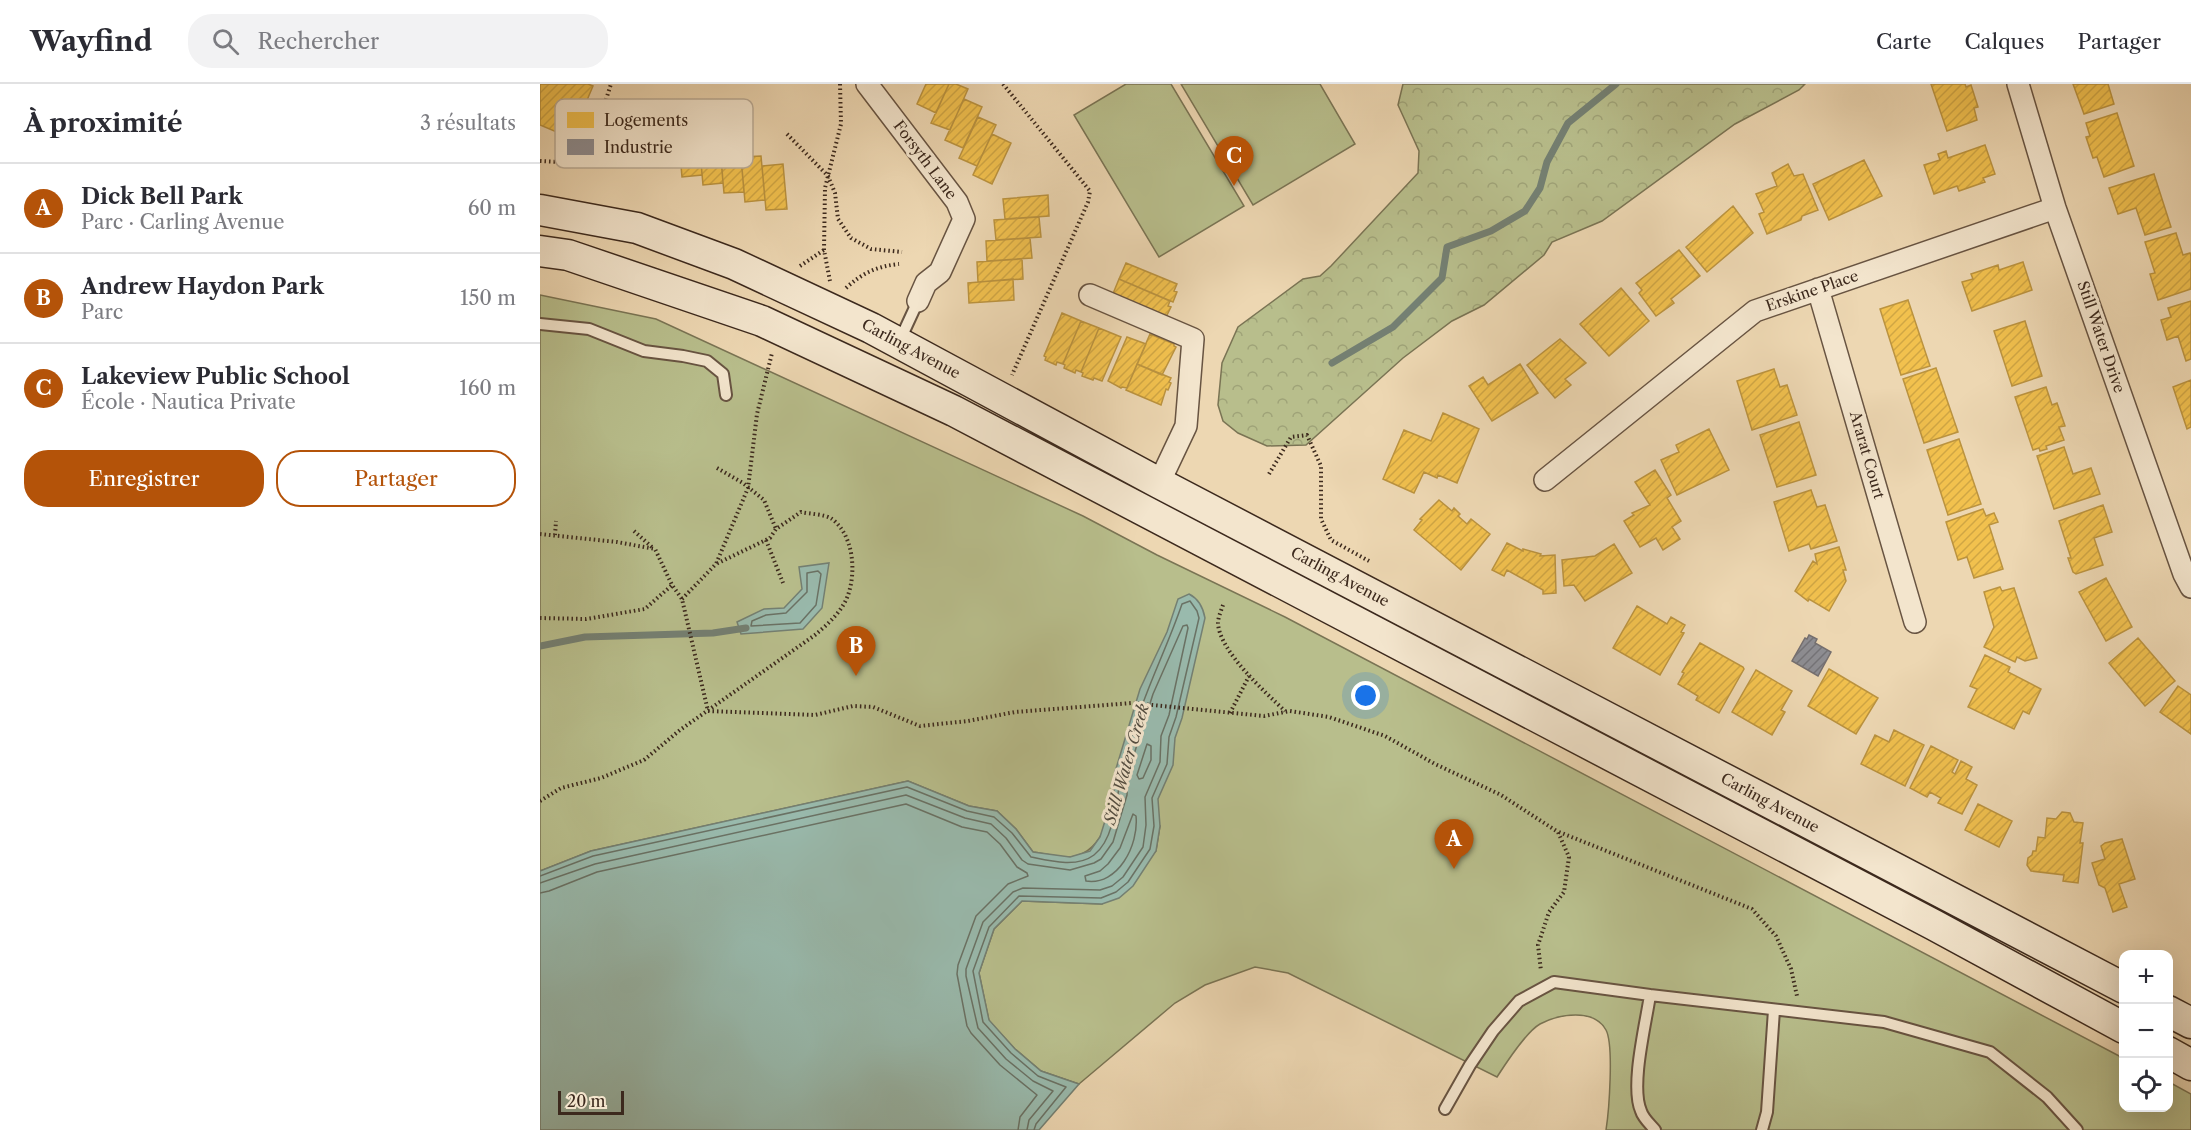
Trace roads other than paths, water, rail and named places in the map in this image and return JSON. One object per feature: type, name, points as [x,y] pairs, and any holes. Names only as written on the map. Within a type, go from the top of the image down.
[{"type":"main road","name":"Carling Avenue","points":[[540,210],[637,228],[734,264],[871,328],[1159,483],[2119,985]]},
{"type":"main road","name":"Carling Avenue","points":[[540,251],[568,255],[762,321],[954,411],[1934,925],[2119,1025]]},
{"type":"main road","points":[[2173,1013],[2191,1023]]},
{"type":"main road","points":[[2173,1054],[2191,1065]]},
{"type":"street","name":"Forsyth Lane","points":[[867,84],[957,202],[964,219],[940,272],[926,283],[918,301]]},
{"type":"street","name":"Still Water Drive","points":[[2018,84],[2055,207],[2184,574],[2191,587]]},
{"type":"street","name":"Erskine Place","points":[[1545,480],[1755,311],[2055,207]]},
{"type":"street","name":"Ararat Court","points":[[1818,289],[1915,622]]},
{"type":"street","points":[[1090,295],[1193,339],[1186,426],[1159,483]]},
{"type":"lane","points":[[898,343],[918,301]]},
{"type":"lane","points":[[540,324],[589,329],[644,351],[707,361],[723,374],[726,394]]},
{"type":"lane","points":[[1445,1109],[1493,1030],[1519,1001],[1554,982],[1884,1022],[1990,1052],[2047,1097],[2077,1130]]},
{"type":"lane","points":[[1650,995],[1638,1077],[1638,1094],[1641,1112],[1654,1130]]},
{"type":"lane","points":[[1762,1130],[1767,1112],[1774,1010]]},
{"type":"water","points":[[829,563],[822,608],[803,629],[741,634],[737,622],[764,609],[784,608],[802,589],[799,567]]},
{"type":"water","points":[[1189,594],[1200,604],[1205,618],[1182,718],[1175,738],[1173,765],[1158,799],[1160,826],[1156,851],[1133,886],[1119,898],[1102,904],[1022,901],[994,929],[979,973],[989,1020],[1015,1049],[1041,1071],[1079,1084],[1039,1130],[540,1130],[540,871],[591,851],[908,781],[969,806],[997,811],[1016,829],[1033,852],[1070,857],[1090,851],[1100,837],[1114,792],[1115,772],[1140,689],[1167,632],[1178,599]]},
{"type":"waterway","name":"Still Water Creek","points":[[1332,363],[1393,327],[1442,278],[1447,247],[1491,231],[1525,211],[1540,188],[1547,162],[1568,123],[1616,84]]},
{"type":"waterway","points":[[540,646],[585,637],[713,633],[746,628]]},
{"type":"place","name":"Lakeview Public School","points":[[1234,186]]},
{"type":"place","name":"Andrew Haydon Park","points":[[856,676]]},
{"type":"place","name":"Dick Bell Park","points":[[1454,869]]}]
